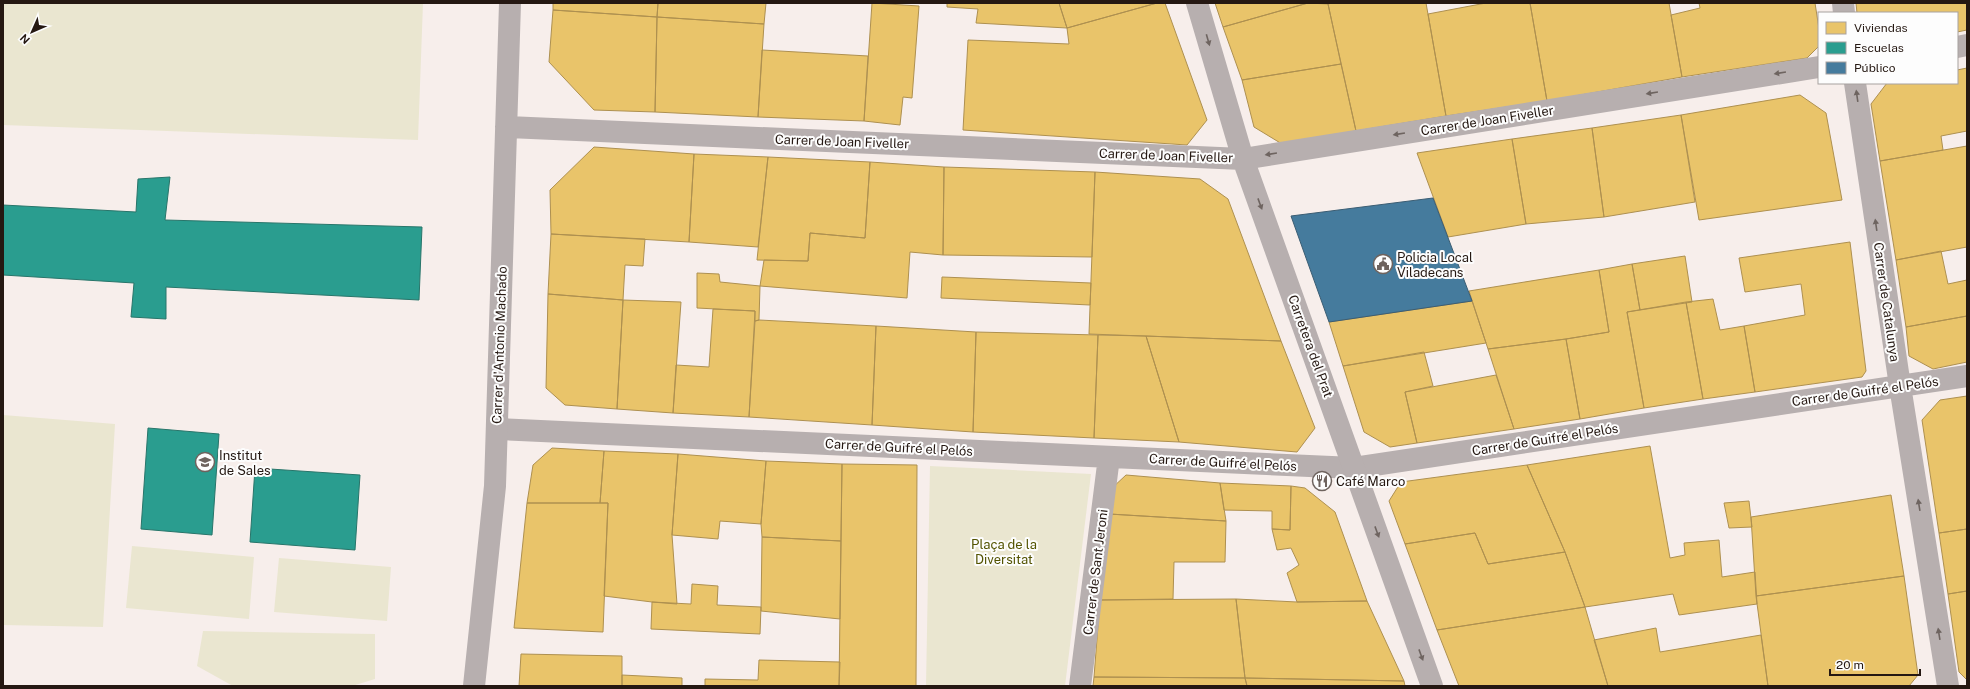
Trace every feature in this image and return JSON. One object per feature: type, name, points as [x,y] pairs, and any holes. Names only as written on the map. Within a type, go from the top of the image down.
[{"type":"street","name":"Carrer d'Antonio Machado","points":[[474,686],[495,486],[510,3]]},
{"type":"street","name":"Carretera del Prat","points":[[1197,3],[1243,159],[1432,686]]},
{"type":"street","name":"Carrer de Joan Fiveller","points":[[506,127],[1243,159],[1818,67]]},
{"type":"street","name":"Carrer de Catalunya","points":[[1855,84],[1900,386],[1948,686]]},
{"type":"street","name":"Carrer de Guifré el Pelós","points":[[497,428],[1354,468],[1967,376]]},
{"type":"street","name":"Carrer de Sant Jeroni","points":[[1080,686],[1109,457]]},
{"type":"green space","points":[[3,3],[423,3],[418,140],[3,125]]},
{"type":"green space","points":[[3,415],[115,424],[103,627],[3,625]]},
{"type":"green space","name":"Plaça de la Diversitat","points":[[930,466],[1091,474],[1065,686],[926,686]]},
{"type":"green space","points":[[132,546],[254,557],[249,619],[126,608]]},
{"type":"green space","points":[[279,558],[391,567],[387,621],[274,612]]},
{"type":"green space","points":[[203,631],[375,634],[375,679],[352,686],[233,686],[197,666]]},
{"type":"building: Viviendas","points":[[553,3],[658,3],[657,17],[553,10]]},
{"type":"building: Viviendas","points":[[658,3],[766,3],[764,24],[657,17]]},
{"type":"building: Viviendas","points":[[872,3],[919,6],[912,98],[903,97],[900,125],[864,121]]},
{"type":"building: Viviendas","points":[[947,3],[1059,3],[1067,28],[976,23],[978,9],[947,7]]},
{"type":"building: Viviendas","points":[[1059,3],[1157,3],[1067,28]]},
{"type":"building: Viviendas","points":[[1157,3],[1165,3],[1207,120],[1187,145],[963,130],[968,40],[1069,44],[1067,28]]},
{"type":"building: Viviendas","points":[[1215,3],[1308,3],[1223,27]]},
{"type":"building: Viviendas","points":[[1308,3],[1328,4],[1341,64],[1242,80],[1223,27]]},
{"type":"building: Viviendas","points":[[1426,3],[1446,116],[1356,131],[1328,4]]},
{"type":"building: Viviendas","points":[[1486,3],[1530,3],[1547,101],[1446,116],[1428,14]]},
{"type":"building: Viviendas","points":[[1530,3],[1669,3],[1682,77],[1547,101]]},
{"type":"building: Viviendas","points":[[1699,3],[1815,3],[1818,22],[1818,47],[1807,58],[1682,77],[1671,15],[1700,8]]},
{"type":"building: Viviendas","points":[[1856,3],[1967,3],[1967,30],[1958,32],[1958,12],[1857,12]]},
{"type":"building: Viviendas","points":[[553,10],[657,17],[655,112],[594,110],[549,62]]},
{"type":"building: Viviendas","points":[[657,17],[764,24],[758,117],[655,112]]},
{"type":"building: Viviendas","points":[[762,50],[868,56],[864,121],[758,117]]},
{"type":"building: Viviendas","points":[[1341,64],[1356,131],[1282,144],[1254,127],[1242,80]]},
{"type":"building: Viviendas","points":[[1967,68],[1967,131],[1941,136],[1943,150],[1880,161],[1871,104],[1886,84],[1958,84],[1958,70]]},
{"type":"building: Viviendas","points":[[1800,95],[1826,113],[1842,200],[1699,220],[1681,115]]},
{"type":"building: Viviendas","points":[[1681,115],[1695,202],[1604,217],[1592,128]]},
{"type":"building: Viviendas","points":[[1592,128],[1604,217],[1526,224],[1512,139]]},
{"type":"building: Viviendas","points":[[1512,139],[1526,224],[1448,237],[1417,153]]},
{"type":"building: Viviendas","points":[[1967,146],[1967,247],[1896,260],[1880,161]]},
{"type":"building: Viviendas","points":[[594,147],[694,154],[689,242],[551,234],[550,190]]},
{"type":"building: Viviendas","points":[[694,154],[768,157],[758,247],[689,242]]},
{"type":"building: Viviendas","points":[[768,157],[870,162],[865,238],[810,233],[808,261],[757,260]]},
{"type":"building: Viviendas","points":[[870,162],[944,167],[943,255],[910,252],[907,298],[760,286],[764,260],[808,261],[810,233],[865,238]]},
{"type":"building: Viviendas","points":[[944,167],[1095,172],[1092,257],[943,255]]},
{"type":"building: Viviendas","points":[[1095,172],[1200,179],[1228,199],[1281,341],[1089,334]]},
{"type":"building: Viviendas","points":[[551,234],[645,239],[643,266],[625,265],[623,300],[548,294]]},
{"type":"building: Viviendas","points":[[1850,242],[1866,371],[1862,377],[1755,392],[1744,326],[1805,315],[1801,284],[1745,292],[1739,258]]},
{"type":"building: Viviendas","points":[[1941,251],[1948,284],[1967,280],[1967,316],[1906,327],[1896,260]]},
{"type":"building: Viviendas","points":[[1685,256],[1692,302],[1640,310],[1632,264]]},
{"type":"building: Viviendas","points":[[1632,264],[1640,310],[1627,312],[1644,408],[1580,419],[1566,339],[1609,332],[1599,270]]},
{"type":"building: Viviendas","points":[[1599,270],[1609,332],[1488,349],[1469,291]]},
{"type":"building: Viviendas","points":[[697,273],[719,274],[720,282],[760,286],[759,320],[755,321],[755,311],[697,308]]},
{"type":"building: Viviendas","points":[[942,277],[1091,283],[1090,305],[941,298]]},
{"type":"building: Viviendas","points":[[548,294],[623,300],[617,409],[565,405],[546,388]]},
{"type":"building: Viviendas","points":[[1713,299],[1720,330],[1744,326],[1755,392],[1703,399],[1686,302]]},
{"type":"building: Viviendas","points":[[623,300],[681,302],[673,413],[617,409]]},
{"type":"building: Viviendas","points":[[1472,301],[1486,343],[1343,366],[1329,322]]},
{"type":"building: Viviendas","points":[[1686,302],[1703,399],[1644,408],[1627,312]]},
{"type":"building: Viviendas","points":[[713,309],[755,311],[749,417],[673,413],[676,365],[709,367]]},
{"type":"building: Viviendas","points":[[1967,316],[1967,362],[1933,369],[1909,356],[1906,327]]},
{"type":"building: Viviendas","points":[[755,321],[876,326],[872,425],[749,417]]},
{"type":"building: Viviendas","points":[[876,326],[976,332],[973,432],[872,425]]},
{"type":"building: Viviendas","points":[[976,332],[1098,335],[1094,438],[973,432]]},
{"type":"building: Viviendas","points":[[1098,335],[1146,336],[1179,442],[1094,438]]},
{"type":"building: Viviendas","points":[[1146,336],[1281,341],[1315,428],[1297,452],[1179,442]]},
{"type":"building: Viviendas","points":[[1566,339],[1580,419],[1514,429],[1488,349]]},
{"type":"building: Viviendas","points":[[1424,352],[1433,386],[1405,392],[1417,443],[1390,447],[1364,432],[1343,366]]},
{"type":"building: Viviendas","points":[[1496,375],[1514,429],[1417,443],[1405,392]]},
{"type":"building: Viviendas","points":[[1967,396],[1967,529],[1939,533],[1922,420],[1940,400]]},
{"type":"building: Viviendas","points":[[1650,446],[1670,558],[1685,555],[1684,543],[1719,540],[1722,577],[1755,572],[1757,604],[1679,615],[1673,594],[1585,607],[1565,552],[1527,465]]},
{"type":"building: Viviendas","points":[[552,448],[604,451],[600,503],[527,503],[533,465]]},
{"type":"building: Viviendas","points":[[604,451],[678,454],[672,535],[677,604],[604,596],[608,503],[600,503]]},
{"type":"building: Viviendas","points":[[678,454],[766,461],[761,524],[720,521],[718,539],[672,535]]},
{"type":"building: Viviendas","points":[[766,461],[842,464],[841,541],[762,537],[761,524]]},
{"type":"building: Viviendas","points":[[842,464],[917,465],[916,686],[839,686]]},
{"type":"building: Viviendas","points":[[1527,465],[1565,552],[1488,564],[1475,533],[1405,544],[1389,501],[1401,482]]},
{"type":"building: Viviendas","points":[[1126,475],[1220,483],[1226,521],[1109,514],[1111,489]]},
{"type":"building: Viviendas","points":[[1220,483],[1291,486],[1290,530],[1272,529],[1272,511],[1224,510]]},
{"type":"building: Viviendas","points":[[1291,486],[1305,488],[1335,512],[1367,601],[1297,602],[1287,573],[1299,565],[1291,548],[1277,550],[1272,529],[1290,530]]},
{"type":"building: Viviendas","points":[[1891,495],[1904,576],[1756,596],[1751,517]]},
{"type":"building: Viviendas","points":[[1749,501],[1752,527],[1729,528],[1724,503]]},
{"type":"building: Viviendas","points":[[527,503],[608,503],[603,632],[514,628]]},
{"type":"building: Viviendas","points":[[1109,514],[1226,521],[1225,562],[1174,562],[1173,599],[1100,600]]},
{"type":"building: Viviendas","points":[[1967,529],[1967,591],[1948,594],[1939,533]]},
{"type":"building: Viviendas","points":[[1475,533],[1488,564],[1565,552],[1585,607],[1437,630],[1405,544]]},
{"type":"building: Viviendas","points":[[762,537],[841,541],[840,619],[761,611]]},
{"type":"building: Viviendas","points":[[1904,576],[1918,675],[1909,686],[1768,686],[1756,596]]},
{"type":"building: Viviendas","points":[[692,584],[718,586],[717,605],[761,607],[760,634],[651,629],[652,602],[691,604]]},
{"type":"building: Viviendas","points":[[1967,591],[1967,680],[1959,672],[1948,594]]},
{"type":"building: Viviendas","points":[[1236,599],[1245,678],[1094,677],[1100,600]]},
{"type":"building: Viviendas","points":[[1236,599],[1297,602],[1367,601],[1404,681],[1245,678]]},
{"type":"building: Viviendas","points":[[1585,607],[1608,686],[1459,686],[1437,630]]},
{"type":"building: Viviendas","points":[[1656,628],[1660,652],[1761,635],[1768,686],[1608,686],[1594,640]]},
{"type":"building: Viviendas","points":[[521,654],[622,656],[622,686],[519,686]]},
{"type":"building: Viviendas","points":[[759,660],[840,662],[839,686],[705,686],[705,679],[758,680]]},
{"type":"building: Viviendas","points":[[622,675],[682,678],[682,686],[622,686]]},
{"type":"building: Viviendas","points":[[1094,677],[1245,678],[1247,686],[1093,686]]},
{"type":"building: Viviendas","points":[[1245,678],[1404,681],[1405,686],[1247,686]]},
{"type":"building: Escuelas","points":[[170,177],[165,220],[422,227],[419,300],[166,287],[166,319],[131,317],[134,283],[3,275],[3,205],[136,212],[138,179]]},
{"type":"building: Escuelas","points":[[148,428],[219,434],[212,535],[141,529]]},
{"type":"building: Escuelas","points":[[255,468],[360,475],[355,550],[250,542]]},
{"type":"building: Público","name":"Policia Local Viladecans","points":[[1433,198],[1472,301],[1329,322],[1291,216]]},
{"type":"place","name":"Policia Local Viladecans","points":[[1383,264]]},
{"type":"place","name":"Institut de Sales","points":[[205,462]]},
{"type":"place","name":"Café Marco","points":[[1322,481]]}]
